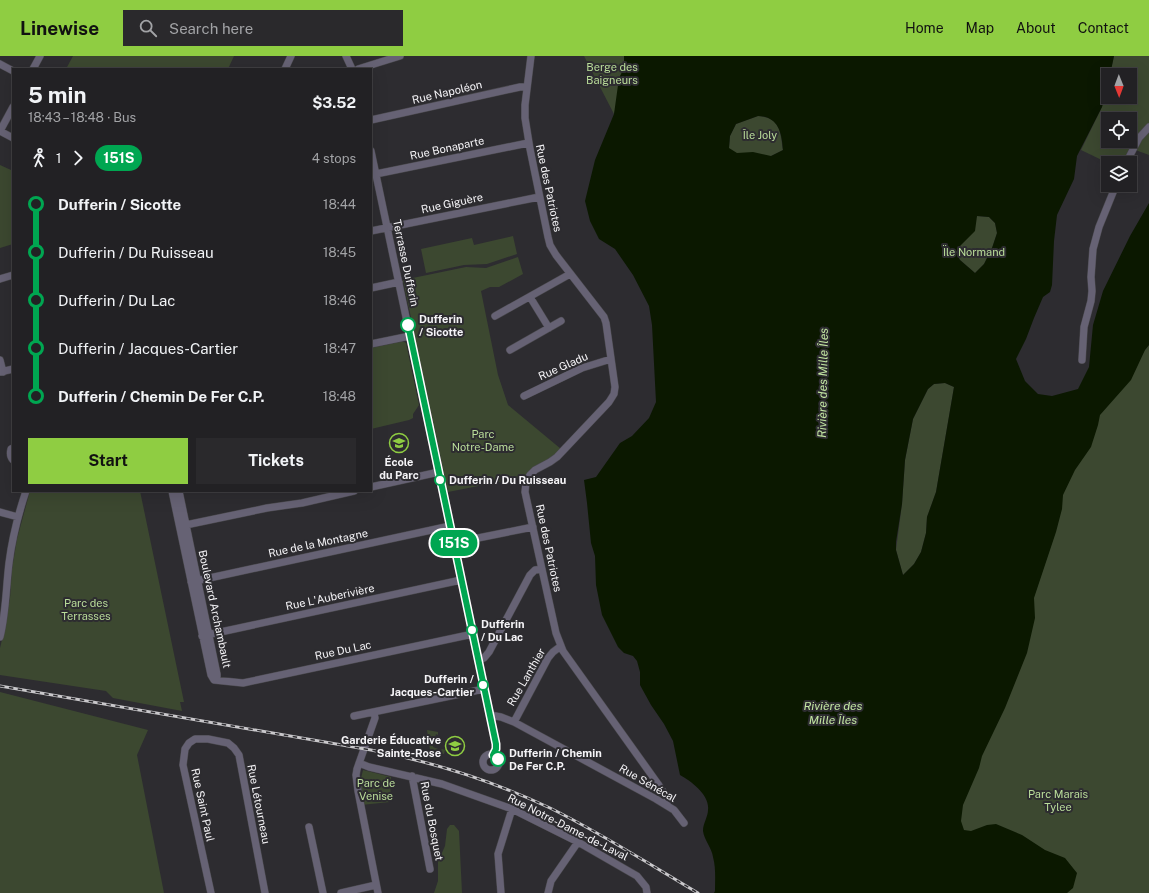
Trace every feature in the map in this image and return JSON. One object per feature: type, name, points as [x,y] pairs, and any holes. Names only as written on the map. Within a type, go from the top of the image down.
[{"type":"street","points":[[34,68],[40,56]]},
{"type":"street","points":[[285,68],[291,56]]},
{"type":"street","points":[[346,56],[352,68]]},
{"type":"street","points":[[361,68],[400,56]]},
{"type":"street","name":"Rue des Patriotes","points":[[531,56],[524,111],[528,143],[550,244],[570,274],[604,317],[615,387],[614,394],[611,399],[557,457],[532,473],[527,479],[525,492],[556,633],[561,646],[658,784],[667,798],[667,805]]},
{"type":"street","points":[[0,64],[12,70]]},
{"type":"street","name":"Rue Napoléon","points":[[372,120],[520,87],[527,87]]},
{"type":"street","points":[[12,109],[0,131],[12,137]]},
{"type":"street","points":[[1130,156],[1139,138],[1149,127]]},
{"type":"street","name":"Rue Bonaparte","points":[[373,175],[528,143]]},
{"type":"street","name":"Terrasse Dufferin","points":[[372,163],[373,175],[399,282],[490,715],[496,746],[493,755]]},
{"type":"street","points":[[1082,360],[1084,327],[1092,291],[1091,277],[1093,249],[1099,227],[1113,192]]},
{"type":"street","name":"Rue Giguère","points":[[372,231],[539,197]]},
{"type":"street","points":[[495,316],[570,274]]},
{"type":"street","points":[[0,280],[12,276]]},
{"type":"street","points":[[372,288],[399,282]]},
{"type":"street","points":[[530,297],[549,328]]},
{"type":"street","points":[[510,350],[561,321]]},
{"type":"street","points":[[372,344],[410,336]]},
{"type":"street","name":"Rue Gladu","points":[[524,396],[582,368],[611,359]]},
{"type":"street","points":[[0,360],[1,372],[12,369]]},
{"type":"street","points":[[12,448],[10,452],[12,458]]},
{"type":"street","points":[[372,487],[439,472]]},
{"type":"street","points":[[0,637],[4,615],[10,558],[18,517],[26,492]]},
{"type":"street","name":"Boulevard Archambault","points":[[172,492],[183,526]]},
{"type":"street","name":"Boulevard Archambault","points":[[179,492],[183,526],[206,635],[210,674],[213,679],[217,680]]},
{"type":"street","points":[[183,526],[349,492]]},
{"type":"street","points":[[0,512],[18,517]]},
{"type":"street","name":"Rue de la Montagne","points":[[194,581],[450,526]]},
{"type":"street","points":[[454,543],[532,527]]},
{"type":"street","points":[[478,660],[484,658],[490,650],[530,575],[534,571],[542,569]]},
{"type":"street","name":"Rue L'Auberivière","points":[[206,635],[461,580]]},
{"type":"street","name":"Rue Du Lac","points":[[217,680],[243,683],[473,634]]},
{"type":"street","name":"Rue Lanthier","points":[[514,722],[548,658],[552,652],[561,646]]},
{"type":"street","points":[[354,716],[484,689]]},
{"type":"street","points":[[374,712],[374,719],[356,775],[378,893]]},
{"type":"street","name":"Rue Sénécal","points":[[490,715],[501,716],[514,722],[667,805],[684,823]]},
{"type":"street","name":"Rue Saint Paul","points":[[208,739],[195,739],[189,743],[185,749],[184,765],[211,893]]},
{"type":"street","name":"Rue Létourneau","points":[[208,739],[228,743],[239,755],[265,893]]},
{"type":"street","name":"Rue Notre-Dame-de-Laval","points":[[359,764],[442,784],[512,808],[578,842],[637,876],[647,890]]},
{"type":"street","name":"Rue du Bosquet","points":[[412,776],[430,869]]},
{"type":"street","points":[[501,893],[498,854],[512,808]]},
{"type":"street","points":[[308,827],[323,893]]},
{"type":"street","points":[[548,893],[551,881],[578,842]]},
{"type":"street","points":[[341,893],[376,885]]},
{"type":"green space","points":[[73,56],[234,56],[228,68],[67,68]]},
{"type":"green space","name":"Berge des Baigneurs","points":[[584,56],[631,56],[614,114]]},
{"type":"green space","points":[[1114,56],[1149,56],[1149,155],[1130,148],[1127,156],[1101,156],[1101,160],[1081,150],[1103,104],[1137,104],[1137,68],[1111,68]]},
{"type":"green space","name":"Île Joly","points":[[758,116],[768,118],[776,123],[780,131],[783,150],[771,156],[713,176],[729,148],[730,136],[736,124]]},
{"type":"green space","points":[[0,165],[11,170],[12,169],[12,244],[0,248]]},
{"type":"green space","name":"Ïle Normand","points":[[977,216],[989,217],[995,223],[997,233],[984,264],[975,273],[960,260],[956,252]]},
{"type":"green space","points":[[513,236],[517,254],[487,264],[464,265],[426,273],[421,249],[472,238],[474,245]]},
{"type":"green space","name":"Parc Notre-Dame","points":[[518,257],[523,274],[499,287],[490,287],[481,291],[498,375],[508,405],[561,449],[551,459],[531,470],[523,478],[448,492],[403,280],[466,267],[486,268]]},
{"type":"green space","points":[[400,342],[406,343],[419,405],[413,414],[413,418],[372,429],[372,348]]},
{"type":"green space","name":"Parc Marais Tylee","points":[[1149,345],[1149,893],[962,893],[956,803],[1065,479],[1095,412]]},
{"type":"green space","points":[[945,383],[954,387],[936,492],[927,517],[926,533],[921,552],[914,564],[903,575],[896,550],[902,504],[905,460],[913,419],[928,389],[934,384]]},
{"type":"green space","name":"Parc des Terrasses","points":[[30,492],[140,492],[184,702],[180,702],[182,711],[113,698],[106,691],[0,675],[0,648],[10,598],[12,569],[17,539]]},
{"type":"green space","points":[[0,692],[148,730],[137,755],[164,893],[0,893]]},
{"type":"green space","points":[[427,730],[438,732],[438,735],[436,734],[433,747],[445,750],[444,754],[430,750]]},
{"type":"green space","name":"Parc de Venise","points":[[363,770],[391,777],[390,802],[361,805],[358,791]]},
{"type":"green space","points":[[450,825],[454,825],[459,831],[462,893],[434,893],[438,881],[438,862],[445,846],[447,829]]},
{"type":"water","name":"Rivière des Mille Îles","points":[[624,56],[1114,56],[1111,68],[1101,68],[1102,107],[1077,156],[1074,179],[1057,215],[1052,285],[1050,292],[1043,297],[1016,359],[1025,381],[1038,394],[1052,396],[1078,389],[1089,367],[1093,325],[1103,291],[1130,236],[1149,203],[1149,345],[1145,350],[1131,380],[1100,415],[1091,447],[1075,470],[1063,495],[1062,509],[1056,532],[1034,598],[1035,618],[1027,653],[1005,708],[982,756],[979,768],[963,805],[961,821],[964,830],[971,831],[987,825],[996,824],[1022,835],[1045,850],[1065,858],[1077,873],[1073,888],[1067,893],[714,893],[714,861],[703,831],[708,813],[708,804],[699,789],[680,775],[673,741],[640,685],[640,672],[637,661],[633,656],[624,653],[618,647],[602,615],[596,585],[595,556],[591,543],[584,480],[596,477],[620,443],[632,436],[649,418],[656,402],[652,325],[649,306],[633,275],[615,249],[599,239],[590,221],[585,201],[595,160],[614,114],[619,78],[624,68]],"holes":[[[758,116],[769,118],[777,125],[783,150],[771,156],[753,152],[737,153],[729,148],[730,136],[736,124]],[[977,216],[989,217],[995,223],[997,233],[984,264],[975,273],[960,260],[956,252],[975,231]],[[945,383],[954,387],[936,492],[927,517],[926,533],[921,552],[914,564],[903,575],[896,550],[896,542],[902,504],[905,460],[913,419],[928,389],[934,384]]]},
{"type":"railway","points":[[0,686],[371,750],[417,760],[462,773],[507,789],[550,808],[606,838],[698,893]]},
{"type":"bus line","name":"151S","points":[[408,325],[496,744],[496,749],[493,755],[498,759]]},
{"type":"place","name":"Dufferin / Sicotte","points":[[408,325]]},
{"type":"place","name":"École du Parc","points":[[399,443]]},
{"type":"place","name":"Dufferin / Du Ruisseau","points":[[440,480]]},
{"type":"place","name":"Dufferin / Du Lac","points":[[472,630]]},
{"type":"place","name":"Dufferin / Jacques-Cartier","points":[[483,685]]},
{"type":"place","name":"Garderie Éducative Sainte-Rose","points":[[455,746]]},
{"type":"place","name":"Dufferin / Chemin De Fer C.P.","points":[[498,759]]}]
